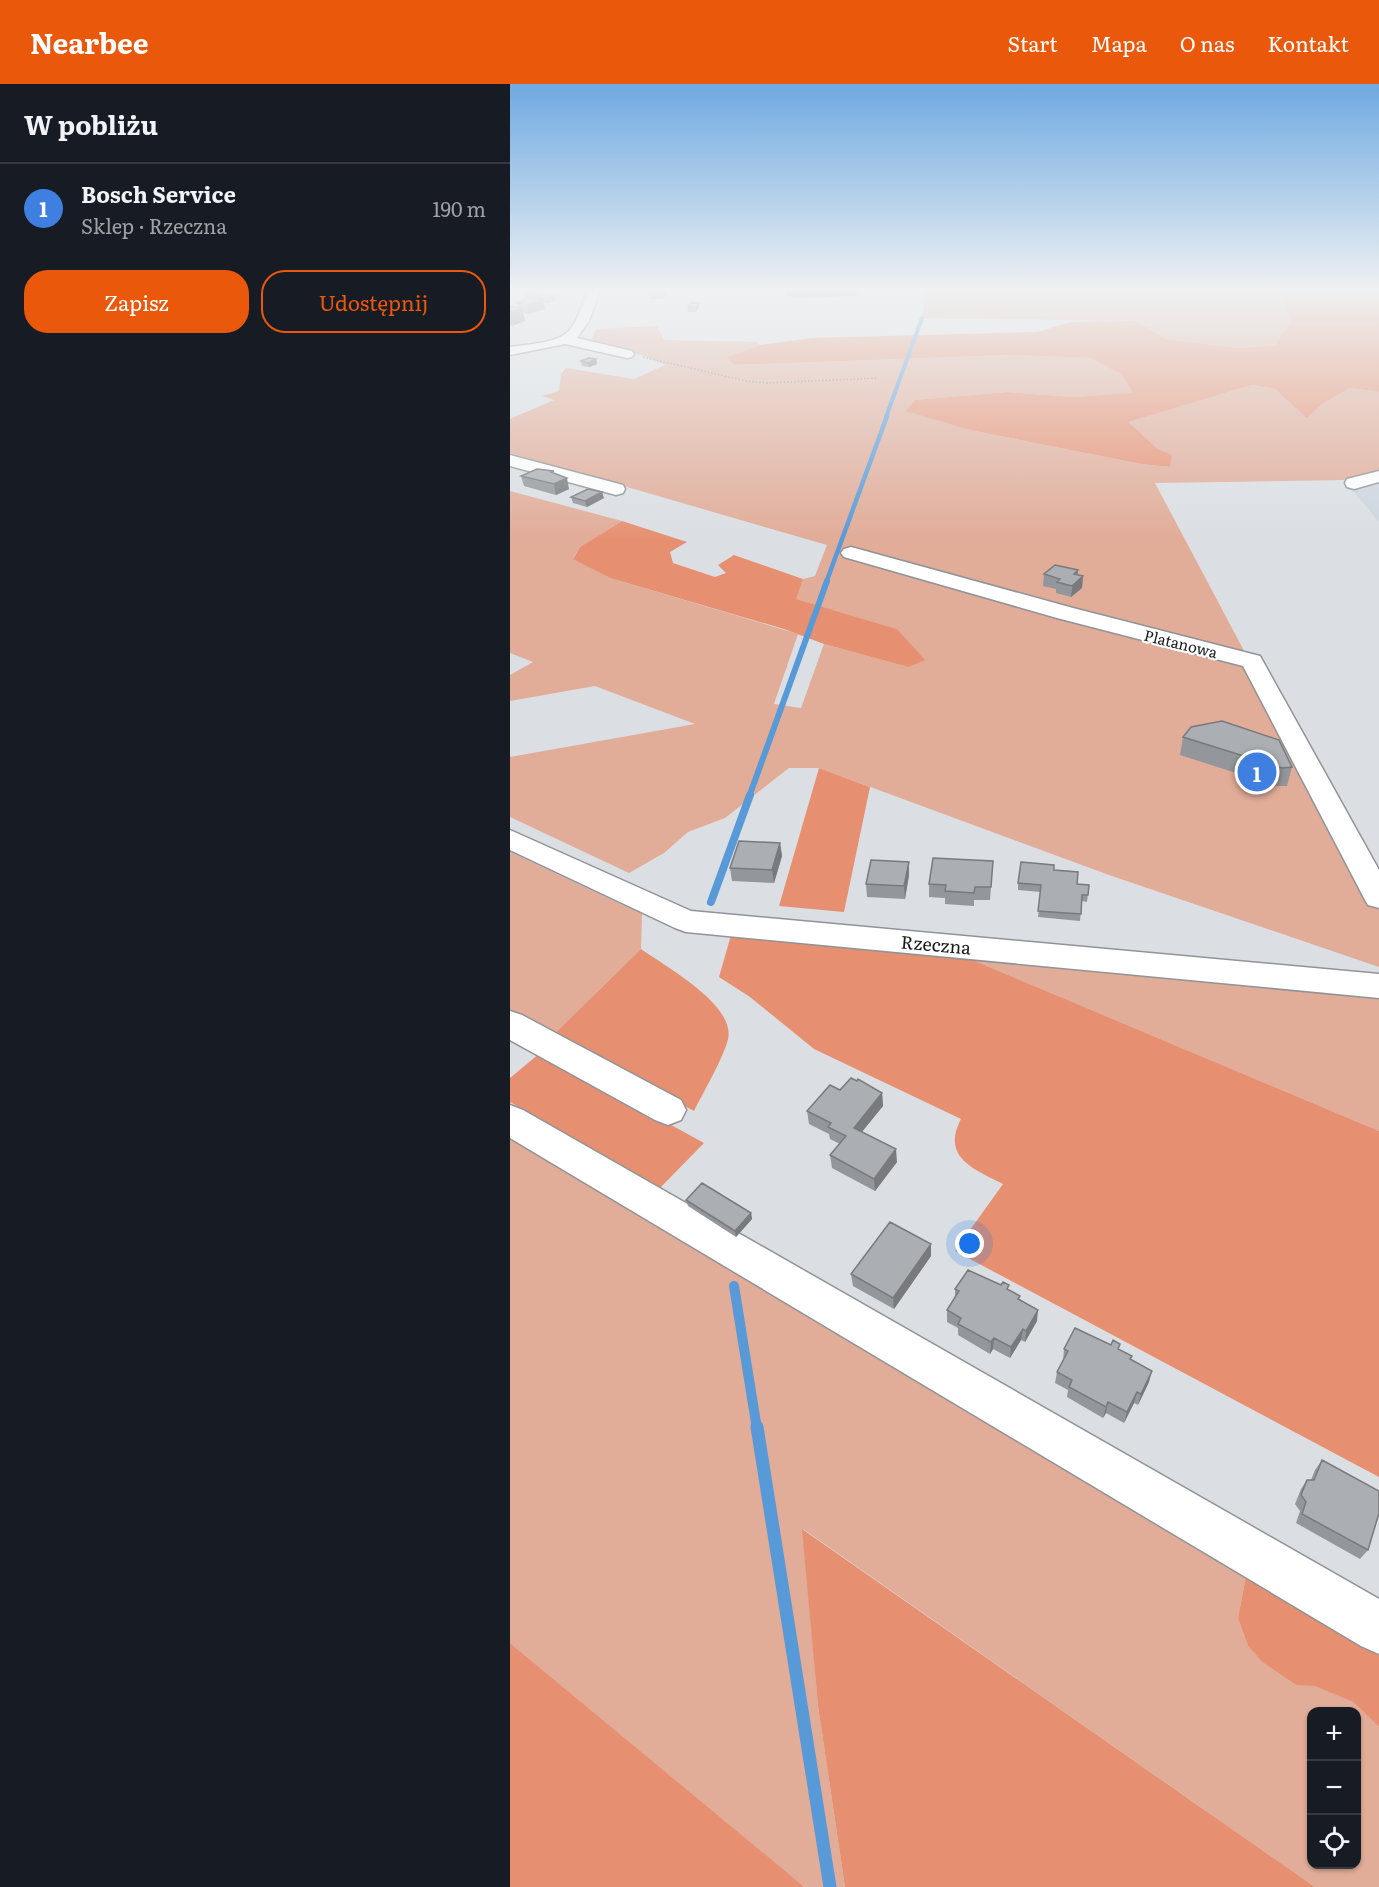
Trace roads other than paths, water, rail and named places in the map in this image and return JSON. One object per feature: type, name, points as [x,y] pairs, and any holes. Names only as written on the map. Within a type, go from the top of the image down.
[{"type":"street","points":[[510,460],[616,489]]},
{"type":"street","points":[[1354,483],[1379,476]]},
{"type":"street","name":"Platanowa","points":[[851,553],[1065,613],[1252,661],[1379,898]]},
{"type":"street","name":"Rzeczna","points":[[510,839],[686,921],[1379,986]]},
{"type":"street","points":[[510,1024],[668,1110]]},
{"type":"street","points":[[510,1120],[1379,1628]]},
{"type":"waterway","points":[[886,417],[902,372]]},
{"type":"waterway","points":[[826,583],[887,416]]},
{"type":"waterway","points":[[749,797],[827,581]]},
{"type":"waterway","points":[[711,902],[750,795]]},
{"type":"waterway","points":[[734,1286],[757,1429]]},
{"type":"waterway","points":[[757,1427],[830,1887]]},
{"type":"place","name":"Bosch Service","points":[[1257,772]]}]
